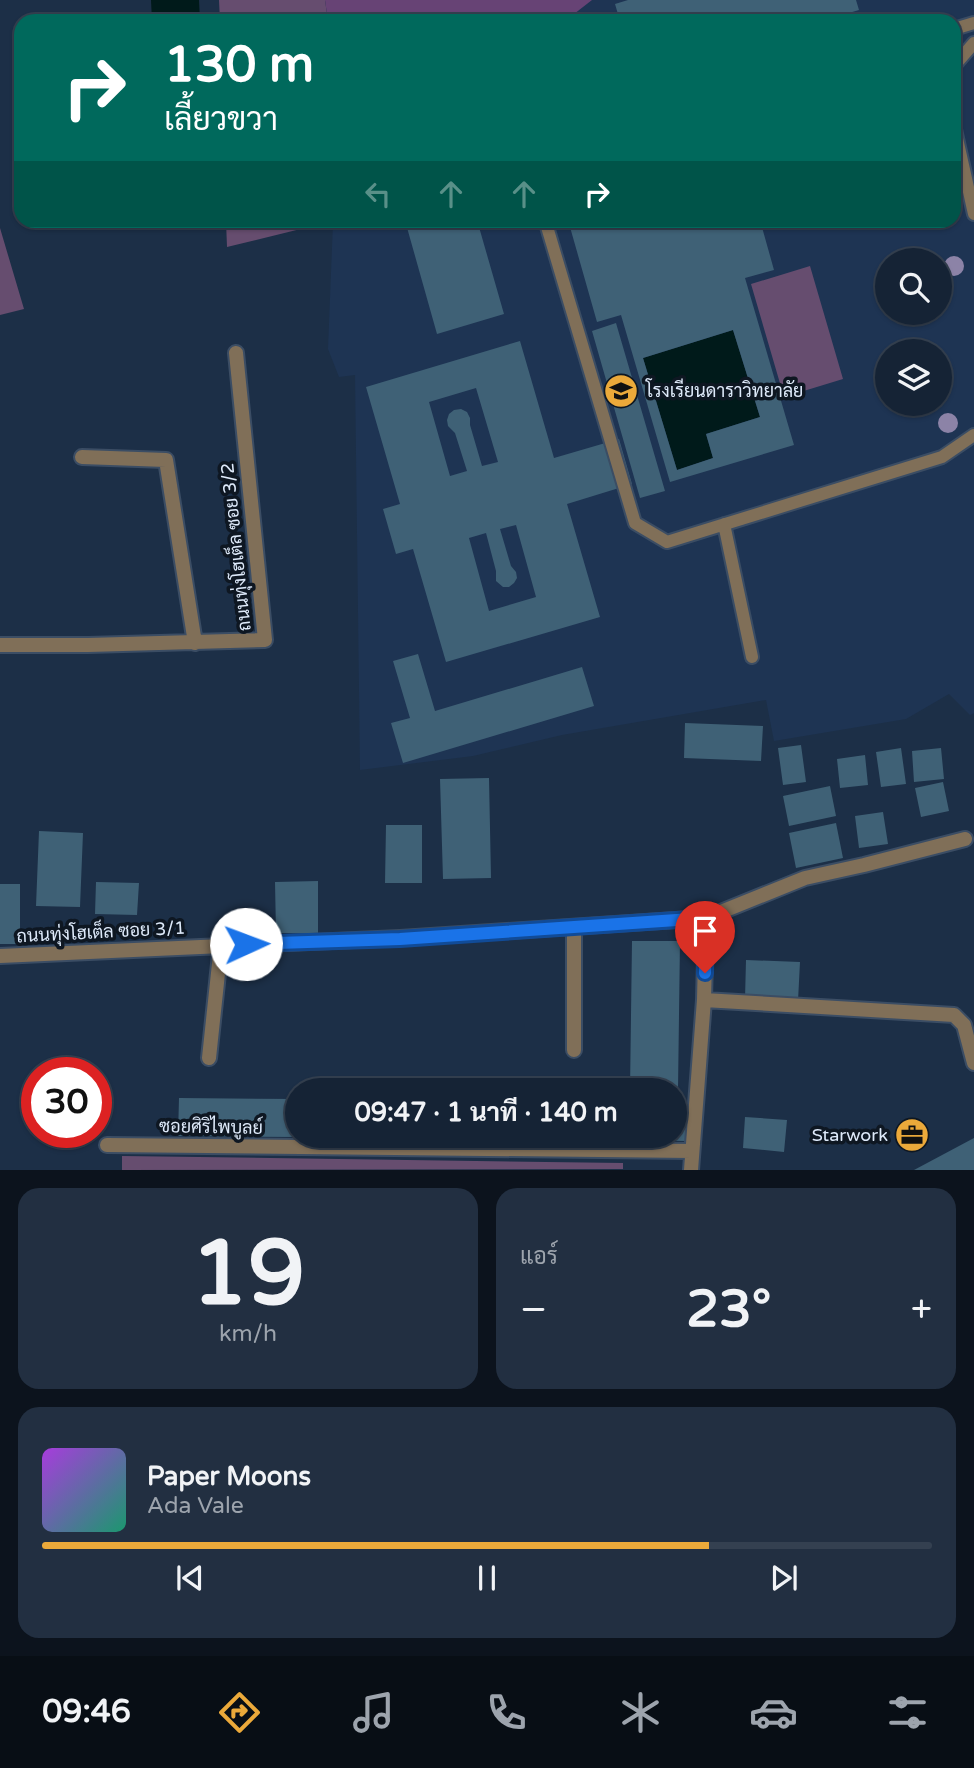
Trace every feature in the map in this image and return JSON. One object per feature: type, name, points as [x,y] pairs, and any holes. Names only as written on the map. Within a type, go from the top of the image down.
[{"type":"street","name":"ถนนทุ่งโฮเต็ล ซอย 3/2","points":[[0,645],[265,640],[236,353]]},
{"type":"street","points":[[82,457],[166,460],[195,643]]},
{"type":"street","name":"ถนนทุ่งโฮเต็ล ซอย 3/1","points":[[0,956],[400,939],[706,918],[805,878],[965,839]]},
{"type":"street","points":[[691,1170],[704,1000],[706,918]]},
{"type":"street","points":[[574,927],[575,1050]]},
{"type":"street","points":[[209,1058],[221,945]]},
{"type":"street","points":[[704,1000],[954,1015],[964,1025],[974,1063]]},
{"type":"street","name":"ซอยศิริไพบูลย์","points":[[112,1145],[692,1152]]},
{"type":"lane","points":[[961,58],[974,43]]},
{"type":"lane","points":[[961,156],[974,214]]},
{"type":"lane","points":[[547,228],[635,523],[667,542],[942,457],[974,435]]},
{"type":"lane","points":[[724,524],[752,657]]},
{"type":"shaded area","points":[[151,0],[199,0],[200,14],[152,14]]},
{"type":"shaded area","points":[[219,0],[325,0],[327,14],[220,14]]},
{"type":"shaded area","points":[[325,0],[592,0],[574,14],[327,14]]},
{"type":"shaded area","name":"โรงเรียนดาราวิทยาลัย","points":[[585,0],[974,0],[974,713],[970,715],[949,694],[906,719],[774,741],[766,700],[562,735],[473,756],[360,770],[355,375],[339,377],[328,349],[333,228],[961,228],[961,14],[569,14]]},
{"type":"shaded area","points":[[0,228],[24,309],[0,315]]},
{"type":"shaded area","points":[[226,228],[304,228],[227,247]]},
{"type":"shaded area","points":[[810,266],[843,379],[784,397],[751,284]]},
{"type":"shaded area","points":[[733,330],[760,417],[706,434],[713,458],[677,470],[643,358]]},
{"type":"shaded area","points":[[122,1156],[623,1163],[623,1169],[122,1170]]},
{"type":"building","points":[[628,0],[856,0],[859,10],[846,14],[618,14],[615,4]]},
{"type":"building","points":[[407,228],[479,228],[504,314],[437,334]]},
{"type":"building","points":[[570,228],[762,228],[774,270],[745,278],[794,445],[670,482],[621,315],[597,322]],"holes":[[[733,330],[760,417],[706,434],[713,458],[677,470],[643,358]]]},
{"type":"building","points":[[616,323],[665,491],[640,498],[592,331]]},
{"type":"building","points":[[520,341],[554,458],[619,439],[632,484],[567,504],[600,617],[446,662],[413,549],[396,554],[383,509],[400,504],[366,387]],"holes":[[[476,388],[498,462],[482,466],[470,418],[467,412],[454,410],[449,414],[448,426],[455,433],[467,471],[450,476],[429,402]],[[516,525],[536,597],[489,611],[469,538],[486,533],[496,581],[503,587],[509,587],[517,578],[500,529]]]},
{"type":"building","points":[[418,654],[435,711],[582,667],[594,706],[403,763],[391,723],[410,718],[393,661]]},
{"type":"building","points":[[685,723],[763,726],[761,761],[684,758]]},
{"type":"building","points":[[801,745],[806,782],[783,785],[778,748]]},
{"type":"building","points":[[901,748],[906,784],[881,787],[876,752]]},
{"type":"building","points":[[941,748],[944,779],[914,782],[912,751]]},
{"type":"building","points":[[865,755],[868,785],[840,788],[837,759]]},
{"type":"building","points":[[489,778],[491,878],[443,879],[440,779]]},
{"type":"building","points":[[943,782],[949,811],[921,817],[915,788]]},
{"type":"building","points":[[830,786],[836,816],[789,826],[783,796]]},
{"type":"building","points":[[883,812],[888,844],[859,848],[855,816]]},
{"type":"building","points":[[836,823],[843,858],[796,868],[789,833]]},
{"type":"building","points":[[386,825],[422,825],[422,883],[385,883]]},
{"type":"building","points":[[39,831],[83,833],[80,907],[36,906]]},
{"type":"building","points":[[318,881],[318,933],[276,933],[275,882]]},
{"type":"building","points":[[96,882],[139,883],[137,915],[95,914]]},
{"type":"building","points":[[0,884],[20,884],[20,944],[0,944]]},
{"type":"building","points":[[632,941],[680,941],[678,1078],[630,1078]]},
{"type":"building","points":[[746,960],[800,962],[798,1001],[745,999]]},
{"type":"building","points":[[179,1098],[285,1099],[285,1137],[178,1136]]},
{"type":"building","points":[[687,1103],[690,1103],[687,1141]]},
{"type":"building","points":[[745,1117],[787,1120],[784,1152],[743,1148]]},
{"type":"building","points":[[974,1138],[974,1170],[914,1170]]},
{"type":"place","name":"โรงเรียนดาราวิทยาลัย","points":[[621,391]]},
{"type":"place","name":"Starwork","points":[[912,1135]]},
{"type":"route","points":[[246,944],[400,939],[706,918],[705,973]]}]
